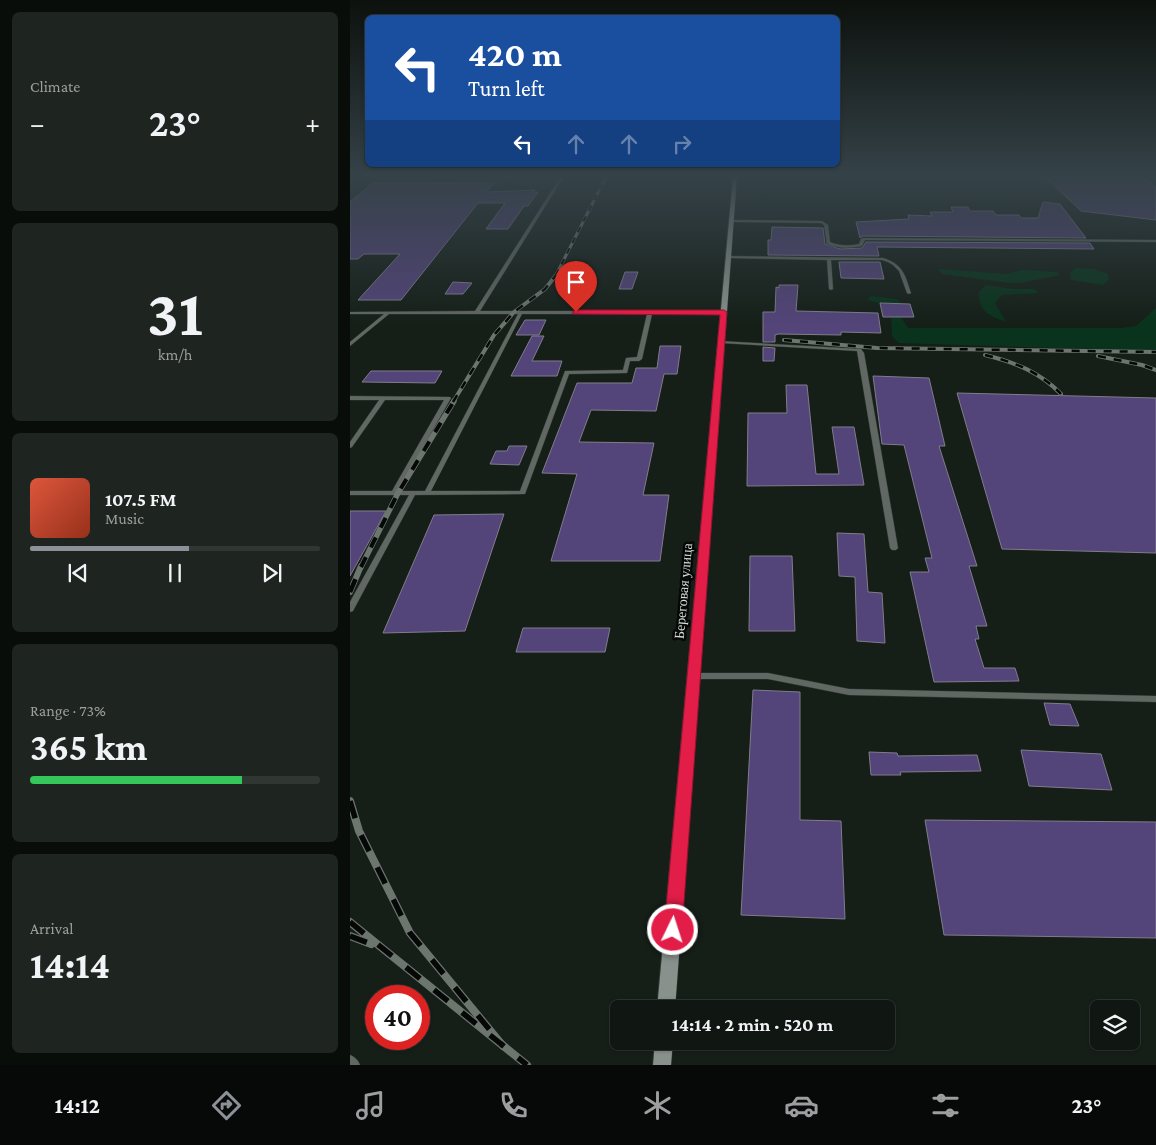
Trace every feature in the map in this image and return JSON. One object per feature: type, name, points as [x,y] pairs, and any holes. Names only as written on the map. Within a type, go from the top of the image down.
[{"type":"street","name":"Береговая улица","points":[[667,1000],[731,227]]},
{"type":"street","points":[[662,1065],[663,1050]]},
{"type":"lane","points":[[477,312],[530,227]]},
{"type":"lane","points":[[826,227],[828,243],[832,246],[861,245],[863,239],[1156,241]]},
{"type":"lane","points":[[728,257],[883,259],[894,262],[903,273],[909,293]]},
{"type":"lane","points":[[829,258],[831,289]]},
{"type":"lane","points":[[350,312],[724,312]]},
{"type":"lane","points":[[350,344],[388,312]]},
{"type":"lane","points":[[427,493],[521,312]]},
{"type":"lane","points":[[350,493],[523,493],[568,372],[625,372],[628,359],[639,359],[650,312]]},
{"type":"lane","points":[[721,342],[858,350],[861,353],[894,548]]},
{"type":"lane","points":[[350,398],[448,398],[394,493]]},
{"type":"lane","points":[[350,446],[383,398]]},
{"type":"lane","points":[[350,609],[413,493]]},
{"type":"lane","points":[[694,676],[768,676],[849,692],[1156,699]]},
{"type":"lane","points":[[350,1061],[354,1065]]},
{"type":"green space","points":[[1075,268],[1094,269],[1108,274],[1109,279],[1103,285],[1071,280],[1070,274]]},
{"type":"green space","points":[[938,269],[1007,274],[1023,270],[1057,272],[1060,275],[1020,283],[1010,283],[942,274]]},
{"type":"green space","points":[[986,285],[1013,289],[1034,289],[1039,293],[1002,295],[995,303],[1006,322],[990,315],[983,308],[979,292]]},
{"type":"green space","points":[[871,296],[897,299],[901,303],[898,313],[908,328],[1122,328],[1136,326],[1156,308],[1156,351],[899,343],[892,336],[891,312],[882,304],[867,300]]},
{"type":"building","points":[[350,227],[459,227],[401,300],[358,300],[400,254],[364,254],[358,259],[350,259]]},
{"type":"building","points":[[488,227],[510,227],[508,229],[486,229]]},
{"type":"building","points":[[772,227],[823,228],[825,244],[840,249],[862,248],[866,242],[1090,243],[1094,249],[877,247],[879,256],[768,255],[768,240],[771,240]]},
{"type":"building","points":[[857,227],[1077,227],[1086,238],[863,236],[860,238]]},
{"type":"building","points":[[839,262],[880,262],[884,279],[841,278]]},
{"type":"building","points":[[625,272],[638,272],[632,289],[619,289]]},
{"type":"building","points":[[568,275],[584,275],[578,292],[561,292]]},
{"type":"building","points":[[453,282],[472,283],[463,294],[445,294]]},
{"type":"building","points":[[779,285],[798,285],[796,311],[878,313],[881,333],[841,332],[841,335],[778,334],[775,335],[775,342],[763,342],[763,312],[775,312],[776,287],[779,288]]},
{"type":"building","points":[[880,303],[910,304],[914,317],[883,317]]},
{"type":"building","points":[[525,320],[546,320],[539,335],[516,335]]},
{"type":"building","points":[[532,336],[544,336],[532,361],[562,361],[557,376],[511,376]]},
{"type":"building","points":[[660,346],[681,346],[677,374],[664,374],[656,411],[591,410],[579,442],[654,443],[643,495],[669,495],[660,561],[551,561],[577,474],[542,473],[577,383],[632,383],[636,368],[657,368]]},
{"type":"building","points":[[763,347],[775,348],[774,361],[763,361]]},
{"type":"building","points":[[371,371],[442,371],[435,383],[362,382]]},
{"type":"building","points":[[873,376],[929,378],[945,446],[939,446],[977,566],[969,566],[987,626],[976,626],[979,639],[975,639],[984,668],[1015,668],[1019,681],[934,682],[910,572],[929,572],[925,558],[932,558],[904,445],[882,444]]},
{"type":"building","points":[[786,385],[807,385],[816,474],[839,474],[832,427],[854,427],[864,485],[747,486],[748,413],[787,413]]},
{"type":"building","points":[[957,393],[1156,398],[1156,553],[1002,549]]},
{"type":"building","points":[[509,446],[527,446],[519,465],[490,464],[496,451],[507,451]]},
{"type":"building","points":[[350,511],[386,511],[350,576]]},
{"type":"building","points":[[504,514],[465,631],[383,633],[434,515]]},
{"type":"building","points":[[837,533],[864,534],[868,592],[882,593],[885,643],[857,641],[855,577],[839,576]]},
{"type":"building","points":[[750,556],[792,556],[795,631],[749,631]]},
{"type":"building","points":[[523,628],[610,628],[605,652],[516,652]]},
{"type":"building","points":[[753,690],[800,692],[800,820],[841,821],[845,919],[741,915]]},
{"type":"building","points":[[1044,703],[1070,704],[1079,726],[1050,725]]},
{"type":"building","points":[[1021,750],[1101,754],[1112,790],[1029,786]]},
{"type":"building","points":[[869,752],[897,753],[898,756],[977,755],[981,771],[900,772],[901,775],[871,775]]},
{"type":"building","points":[[925,820],[1156,822],[1156,938],[944,935]]},
{"type":"railway","points":[[556,275],[581,227]]},
{"type":"railway","points":[[453,402],[494,335],[514,312],[545,289],[557,274]]},
{"type":"railway","points":[[784,340],[877,348],[1156,352]]},
{"type":"railway","points":[[985,355],[1026,369],[1053,386],[1061,394]]},
{"type":"railway","points":[[1098,356],[1142,365],[1156,370]]},
{"type":"railway","points":[[361,567],[398,493],[454,401]]},
{"type":"railway","points":[[350,592],[361,566]]},
{"type":"railway","points":[[350,801],[359,831],[410,933],[502,1045]]},
{"type":"railway","points":[[350,922],[502,1045]]},
{"type":"railway","points":[[350,936],[371,944]]},
{"type":"railway","points":[[502,1045],[527,1065]]},
{"type":"route","points":[[576,312],[724,312],[673,930]]}]
